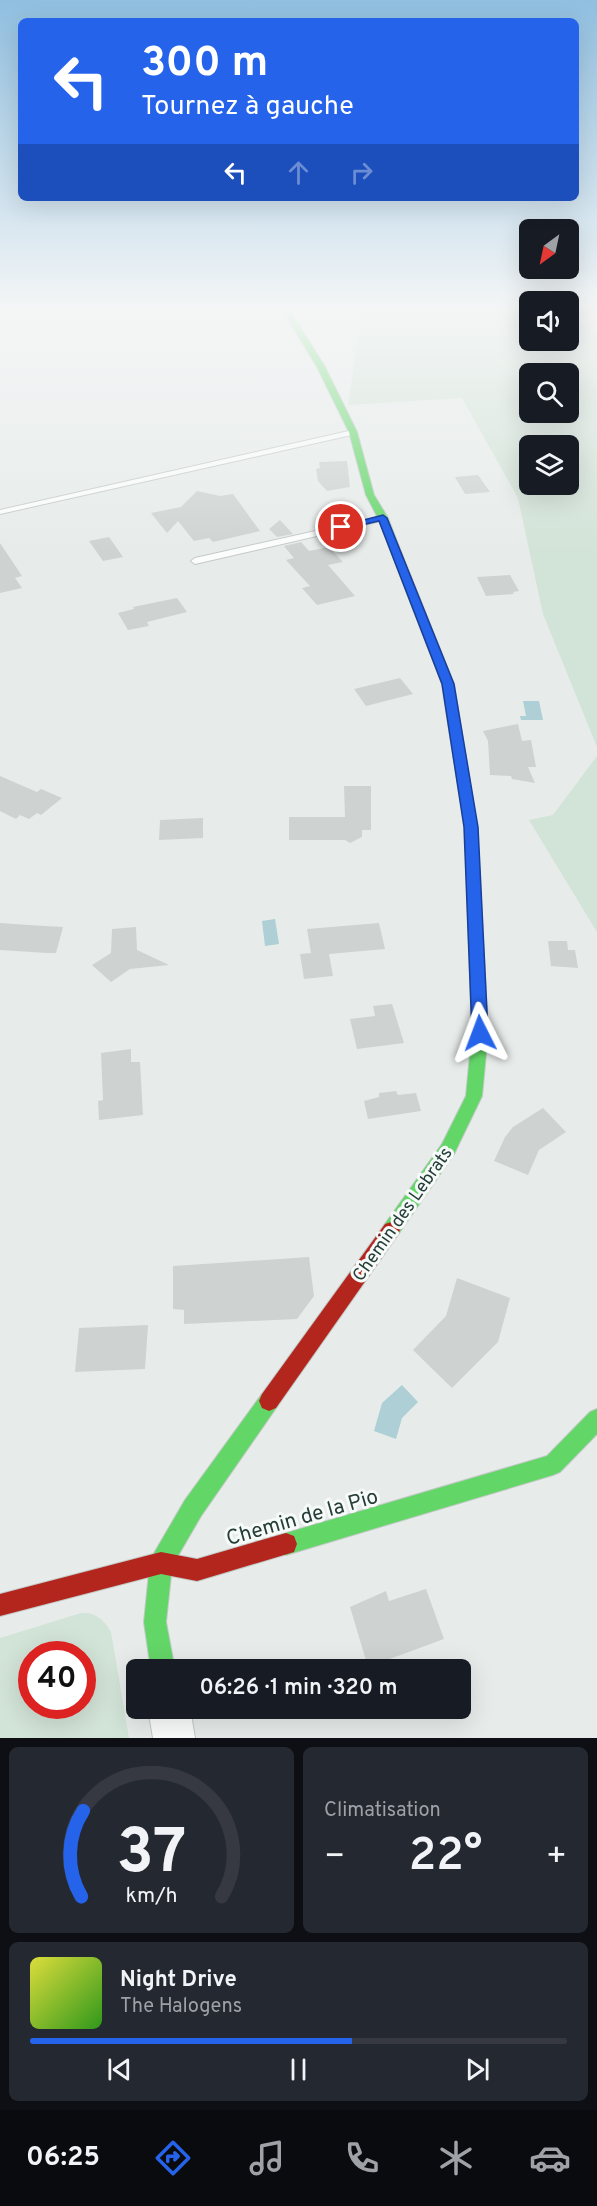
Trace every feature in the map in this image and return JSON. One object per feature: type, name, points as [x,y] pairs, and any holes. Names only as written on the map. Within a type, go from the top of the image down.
[{"type":"street","name":"Chemin des Lebrats","points":[[161,1659],[155,1622],[161,1563],[193,1508],[448,1149],[474,1096],[480,1033],[471,827],[448,684],[383,518],[370,495],[353,432],[332,390]]},
{"type":"street","name":"Chemin de la Pio","points":[[0,1605],[161,1563],[197,1570],[553,1465],[597,1419]]},
{"type":"street","points":[[171,1719],[174,1738]]},
{"type":"lane","points":[[0,512],[353,432]]},
{"type":"lane","points":[[195,561],[383,518]]},
{"type":"green space","points":[[350,390],[519,390],[519,423],[579,423],[579,390],[597,390],[597,747],[543,614],[518,498],[462,398],[348,405]]},
{"type":"green space","points":[[597,756],[597,932],[529,820],[553,815]]},
{"type":"green space","points":[[81,1613],[99,1618],[111,1632],[129,1738],[0,1738],[0,1638]]},
{"type":"water","points":[[523,701],[539,701],[543,720],[521,720],[520,716],[526,716]]},
{"type":"water","points":[[275,919],[279,944],[265,946],[262,921]]},
{"type":"water","points":[[402,1385],[418,1402],[402,1418],[396,1439],[374,1431],[382,1403]]},
{"type":"building","points":[[347,461],[350,487],[327,491],[318,481],[316,469],[320,468],[319,462]]},
{"type":"building","points":[[478,475],[490,492],[465,494],[455,477]]},
{"type":"building","points":[[197,491],[220,496],[233,494],[260,531],[213,542],[209,538],[194,541],[178,521],[167,533],[151,513],[181,507]]},
{"type":"building","points":[[280,520],[293,534],[277,537],[269,529]]},
{"type":"building","points":[[109,537],[123,557],[103,561],[89,541]]},
{"type":"building","points":[[301,542],[309,551],[329,547],[343,562],[328,565],[355,596],[317,605],[302,588],[310,586],[286,560],[294,558],[284,546]]},
{"type":"building","points":[[0,543],[22,576],[15,578],[22,588],[0,593]]},
{"type":"building","points":[[510,575],[519,591],[513,592],[514,594],[486,596],[477,577]]},
{"type":"building","points":[[177,598],[187,612],[147,622],[149,626],[128,630],[118,613],[134,609],[133,607]]},
{"type":"building","points":[[400,678],[413,694],[366,706],[354,689]]},
{"type":"building","points":[[518,724],[522,741],[531,740],[536,767],[528,767],[535,783],[512,779],[511,776],[490,775],[488,741],[483,731]]},
{"type":"building","points":[[0,776],[37,792],[41,789],[62,798],[41,815],[37,813],[29,819],[20,815],[16,819],[0,811]]},
{"type":"building","points":[[344,786],[371,786],[371,830],[362,830],[362,837],[350,843],[345,840],[289,840],[289,817],[345,817]]},
{"type":"building","points":[[203,818],[203,838],[159,840],[160,820]]},
{"type":"building","points":[[0,923],[63,927],[56,953],[0,950]]},
{"type":"building","points":[[379,923],[385,949],[329,954],[333,976],[304,979],[300,954],[311,953],[307,929]]},
{"type":"building","points":[[136,927],[137,950],[169,965],[130,969],[111,982],[92,965],[111,953],[112,929]]},
{"type":"building","points":[[548,941],[567,941],[568,950],[575,950],[578,968],[551,966]]},
{"type":"building","points":[[392,1004],[404,1043],[357,1049],[350,1019],[375,1016],[373,1006]]},
{"type":"building","points":[[131,1049],[131,1062],[140,1062],[143,1115],[99,1120],[98,1101],[103,1100],[101,1053]]},
{"type":"building","points":[[396,1091],[398,1095],[416,1093],[421,1111],[368,1119],[364,1101],[379,1097],[379,1093]]},
{"type":"building","points":[[543,1108],[566,1132],[539,1150],[528,1175],[494,1161],[505,1137],[513,1127]]},
{"type":"building","points":[[309,1257],[314,1296],[297,1319],[184,1324],[184,1310],[173,1309],[173,1266]]},
{"type":"building","points":[[457,1278],[510,1298],[498,1342],[452,1388],[413,1350],[446,1316]]},
{"type":"building","points":[[148,1325],[145,1369],[75,1372],[79,1328]]},
{"type":"building","points":[[426,1589],[444,1639],[390,1659],[366,1659],[350,1607],[386,1591],[389,1601]]},
{"type":"traffic: fast","points":[[332,390],[353,432],[370,495],[383,518],[393,544]]},
{"type":"traffic: fast","points":[[391,1230],[448,1149],[474,1096],[480,1033],[471,827],[454,723]]},
{"type":"traffic: fast","points":[[161,1659],[155,1622],[161,1563],[193,1508],[269,1401]]},
{"type":"traffic: fast","points":[[286,1544],[553,1465],[597,1419]]},
{"type":"traffic: jam","points":[[393,544],[448,684],[454,723]]},
{"type":"traffic: jam","points":[[269,1401],[391,1230]]},
{"type":"traffic: jam","points":[[0,1605],[161,1563],[197,1570],[286,1544]]},
{"type":"route","points":[[341,527],[383,518],[448,684],[471,827],[480,1033]]}]
